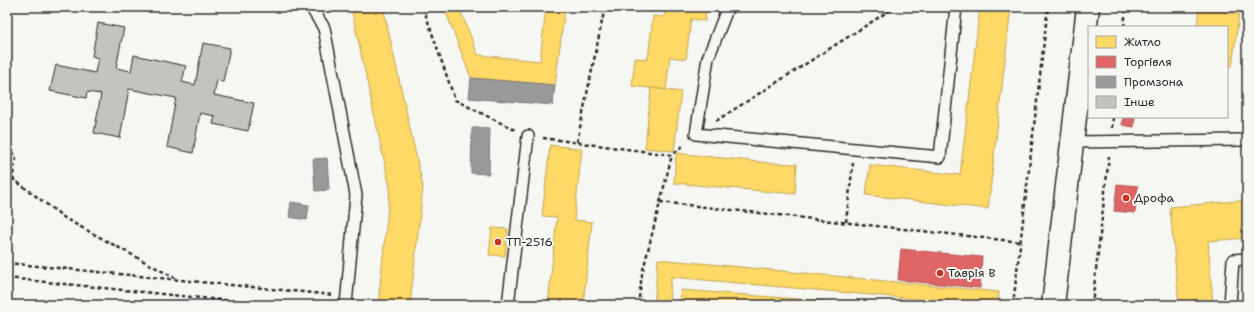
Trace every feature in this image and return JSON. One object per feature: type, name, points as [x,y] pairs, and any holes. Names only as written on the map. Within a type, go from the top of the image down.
[{"type":"highway","points":[[1053,305],[1088,7]]},
{"type":"lane","points":[[311,7],[324,28],[356,195],[347,301]]},
{"type":"lane","points":[[728,7],[708,58],[696,134],[940,157],[956,7]]},
{"type":"lane","points":[[508,305],[528,136]]},
{"type":"lane","points":[[1072,142],[1247,140]]},
{"type":"lane","points":[[1230,305],[1233,260],[1247,259]]},
{"type":"path","points":[[423,7],[456,100],[528,136],[672,154]]},
{"type":"path","points":[[577,142],[605,7]]},
{"type":"path","points":[[638,305],[642,274],[672,154],[696,134],[895,7]]},
{"type":"path","points":[[1013,305],[1048,7]]},
{"type":"path","points":[[1124,26],[1126,7]]},
{"type":"path","points":[[1092,305],[1113,118]]},
{"type":"path","points":[[7,146],[16,158],[7,205]]},
{"type":"path","points":[[846,222],[854,149]]},
{"type":"path","points":[[12,178],[66,219],[178,279]]},
{"type":"path","points":[[660,202],[1021,242]]},
{"type":"path","points":[[7,263],[178,279],[347,301]]},
{"type":"path","points":[[7,278],[269,305]]},
{"type":"building: Житло","points":[[351,7],[383,7],[423,187],[410,305],[378,305],[390,188]]},
{"type":"building: Житло","points":[[444,7],[459,7],[478,55],[540,61],[546,7],[565,7],[555,85],[471,78]]},
{"type":"building: Житло","points":[[665,7],[706,7],[705,21],[691,19],[686,59],[670,57],[666,90],[632,86],[635,58],[648,59],[653,16],[664,17]]},
{"type":"building: Житло","points":[[980,7],[1011,7],[988,209],[866,195],[870,165],[960,175]]},
{"type":"building: Житло","points":[[1245,7],[1247,7],[1247,21],[1243,20]]},
{"type":"building: Житло","points":[[1199,9],[1239,14],[1232,66],[1228,66],[1228,26],[1197,26]]},
{"type":"building: Житло","points":[[651,88],[681,92],[674,151],[645,148]]},
{"type":"building: Житло","points":[[550,145],[582,149],[574,220],[592,222],[583,305],[548,305],[557,217],[542,216]]},
{"type":"building: Житло","points":[[676,153],[769,163],[797,164],[795,194],[674,183]]},
{"type":"building: Житло","points":[[1247,200],[1247,238],[1208,241],[1213,305],[1179,305],[1170,207]]},
{"type":"building: Житло","name":"ТП-2516","points":[[492,228],[508,229],[505,256],[489,255]]},
{"type":"building: Житло","points":[[658,259],[999,292],[998,305],[983,305],[671,277],[669,305],[654,305]]},
{"type":"building: Житло","points":[[681,290],[876,305],[680,305]]},
{"type":"building: Торгівля","points":[[1123,118],[1135,118],[1134,127],[1122,125]]},
{"type":"building: Торгівля","name":"Дрофа","points":[[1117,184],[1138,186],[1135,213],[1114,211]]},
{"type":"building: Торгівля","name":"Таврія В","points":[[901,249],[982,257],[980,288],[898,280]]},
{"type":"building: Промзона","points":[[471,78],[555,85],[553,105],[469,98]]},
{"type":"building: Промзона","points":[[472,128],[490,128],[489,174],[471,173]]},
{"type":"building: Промзона","points":[[327,158],[329,190],[315,191],[313,159]]},
{"type":"building: Промзона","points":[[291,202],[309,205],[307,220],[289,217]]},
{"type":"building: Інше","points":[[98,23],[124,28],[116,68],[131,71],[134,55],[186,66],[182,82],[195,85],[203,43],[230,48],[223,82],[217,80],[214,95],[254,103],[248,131],[213,124],[215,116],[200,113],[193,153],[167,147],[176,98],[129,89],[120,138],[94,133],[101,94],[87,92],[86,98],[50,91],[56,65],[95,73],[98,58],[92,56]]},
{"type":"place","name":"Дрофа","points":[[1126,198]]},
{"type":"place","name":"ТП-2516","points":[[498,242]]},
{"type":"place","name":"Таврія В","points":[[940,273]]}]
